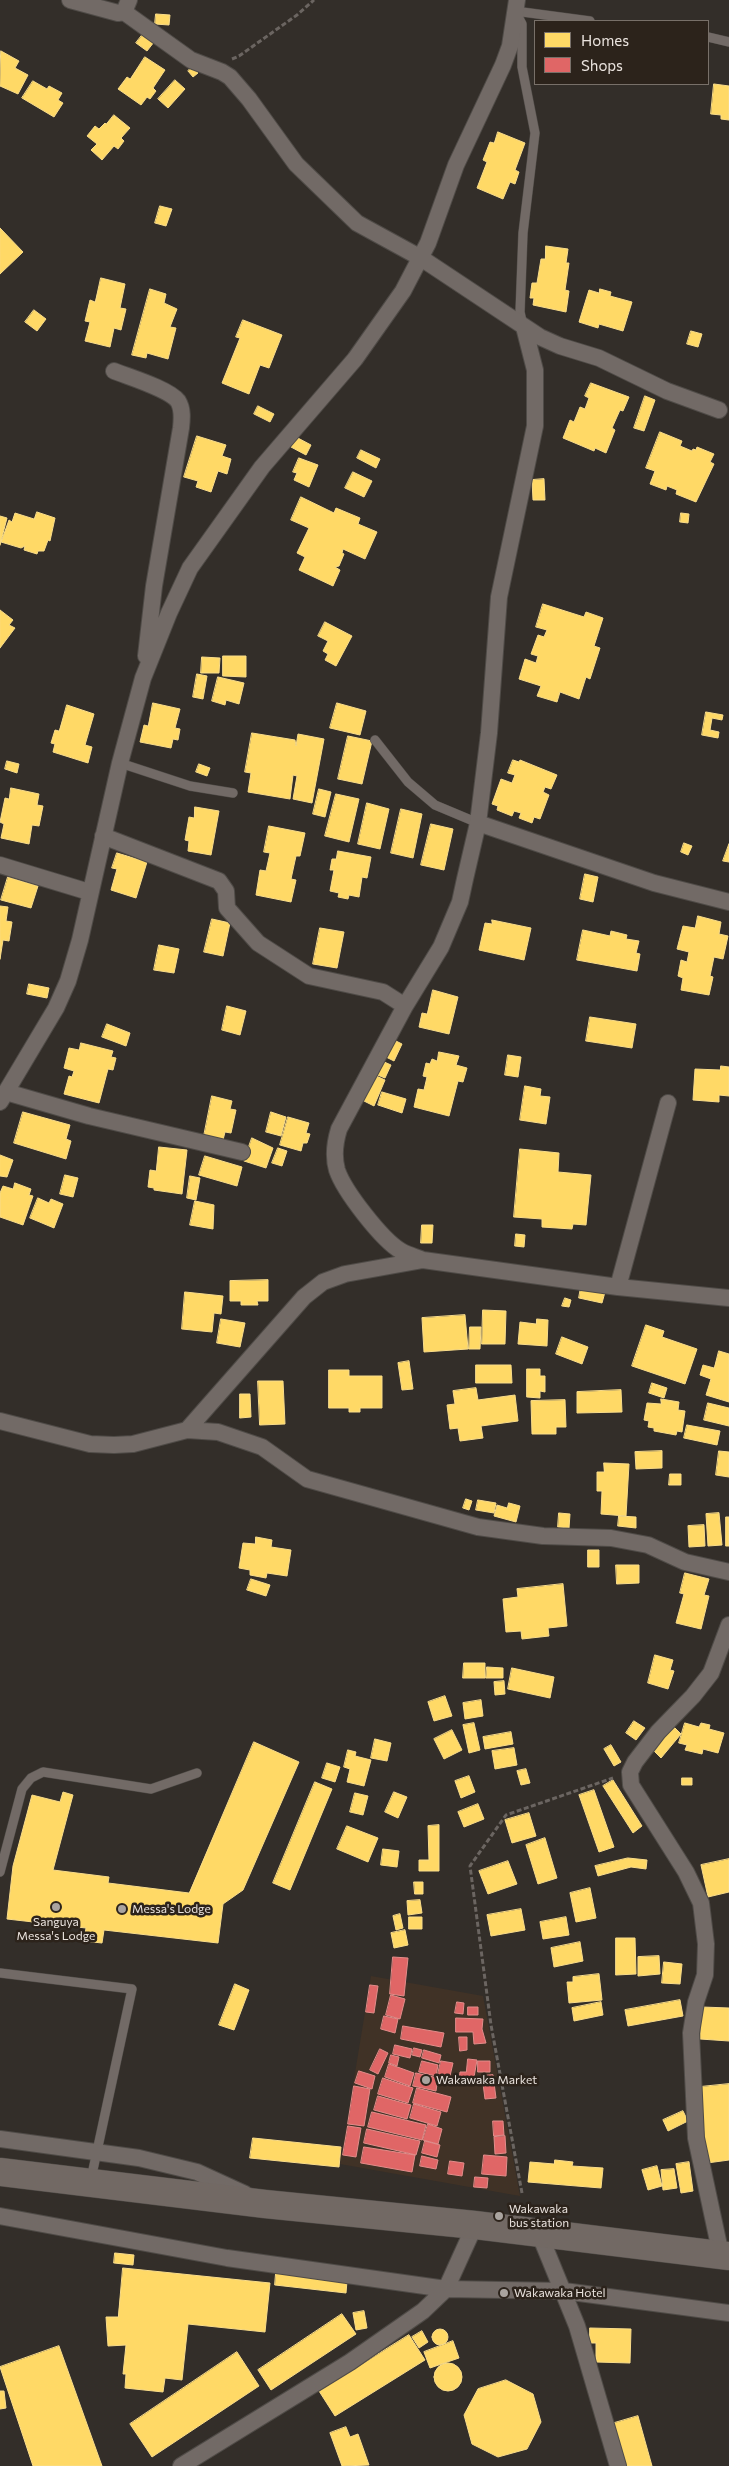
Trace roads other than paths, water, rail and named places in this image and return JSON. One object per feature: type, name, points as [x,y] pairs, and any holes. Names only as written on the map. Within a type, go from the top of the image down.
[{"type":"highway","points":[[0,2172],[265,2204],[475,2225],[725,2256]]},
{"type":"street","points":[[70,0],[111,13],[126,6],[190,60],[230,77],[249,99],[287,153],[357,223],[422,258],[524,326],[560,346],[599,358],[667,391],[719,410]]},
{"type":"street","points":[[242,1152],[3,1097],[56,1008],[68,981],[80,940],[89,892],[120,763],[144,678],[169,613],[190,568],[205,543],[262,467],[355,359],[403,291],[422,258],[456,164],[503,65],[510,46],[516,6]]},
{"type":"street","points":[[524,326],[535,370],[535,426],[499,597],[489,733],[478,823],[460,902],[451,926],[405,1006],[339,1129],[334,1145],[337,1169],[344,1185],[377,1229],[402,1252],[423,1260],[618,1288],[729,1298]]},
{"type":"street","points":[[114,371],[165,392],[177,400],[182,411],[180,436],[154,586],[144,678]]},
{"type":"street","points":[[478,823],[654,883],[729,902]]},
{"type":"street","points":[[103,836],[219,881],[226,891],[227,908],[258,944],[309,976],[383,992],[405,1006]]},
{"type":"street","points":[[0,865],[89,892]]},
{"type":"street","points":[[618,1288],[668,1103]]},
{"type":"street","points":[[187,1430],[304,1297],[323,1282],[345,1274],[423,1260]]},
{"type":"street","points":[[0,1421],[90,1444],[133,1444],[187,1430],[218,1432],[262,1447],[307,1479],[478,1527],[544,1536],[612,1538],[648,1545],[685,1562],[729,1572]]},
{"type":"street","points":[[725,2256],[696,2138],[691,2033],[696,2002],[705,1975],[706,1944],[701,1903],[686,1872],[631,1785],[630,1772],[658,1732],[693,1696],[711,1673],[727,1635]]},
{"type":"street","points":[[0,2139],[139,2158],[197,2172],[265,2204]]},
{"type":"street","points":[[0,2216],[228,2258],[446,2289],[564,2291],[729,2314]]},
{"type":"street","points":[[181,2466],[350,2362],[423,2311],[446,2289],[475,2225]]},
{"type":"street","points":[[539,2233],[577,2326],[618,2466]]},
{"type":"lane","points":[[524,326],[520,312],[523,233],[535,133],[522,67],[522,24],[516,6],[585,20]]},
{"type":"lane","points":[[709,37],[729,42]]},
{"type":"lane","points":[[375,740],[408,782],[435,805],[478,823]]},
{"type":"lane","points":[[120,763],[190,786],[233,793]]},
{"type":"lane","points":[[0,1872],[22,1789],[31,1778],[43,1772],[151,1789],[197,1773]]},
{"type":"lane","points":[[0,1973],[132,1989],[90,2182]]},
{"type":"place","name":"Sanguya Messa's Lodge","points":[[56,1907]]},
{"type":"place","name":"Messa's Lodge","points":[[122,1909]]},
{"type":"place","name":"Wakawaka Market","points":[[426,2080]]},
{"type":"place","name":"Wakawaka bus station","points":[[499,2216]]},
{"type":"place","name":"Wakawaka Hotel","points":[[504,2293]]}]
